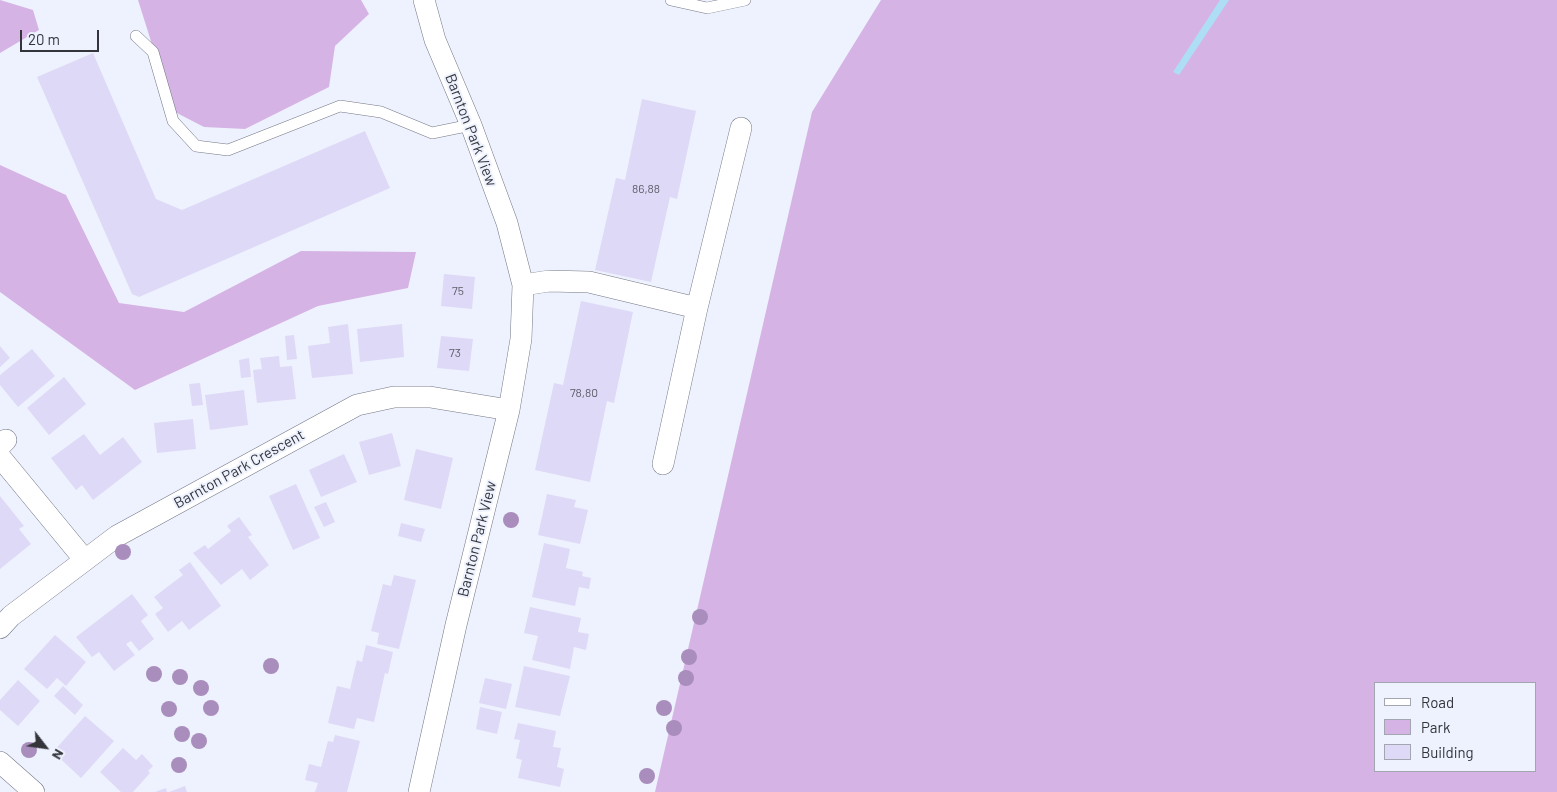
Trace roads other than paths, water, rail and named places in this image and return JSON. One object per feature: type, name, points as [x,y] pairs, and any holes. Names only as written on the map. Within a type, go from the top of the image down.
[{"type":"street","name":"Barnton Park View","points":[[420,792],[456,625],[509,410],[521,340],[523,285],[507,223],[471,125],[435,40],[425,3]]},
{"type":"street","points":[[664,464],[697,308],[741,128]]},
{"type":"street","points":[[523,285],[549,281],[589,282],[697,308]]},
{"type":"street","name":"Barnton Park Crescent","points":[[0,628],[11,616],[84,559],[126,532],[357,405],[394,397],[430,397],[509,410]]},
{"type":"street","points":[[2,448],[84,559]]},
{"type":"street","points":[[0,762],[34,792]]},
{"type":"lane","points":[[671,0],[707,8],[745,0]]},
{"type":"lane","points":[[136,36],[153,52],[173,121],[196,146],[228,150],[340,106],[381,112],[432,133],[471,125]]},
{"type":"water","points":[[1220,0],[1229,0],[1179,75],[1173,72]]}]
